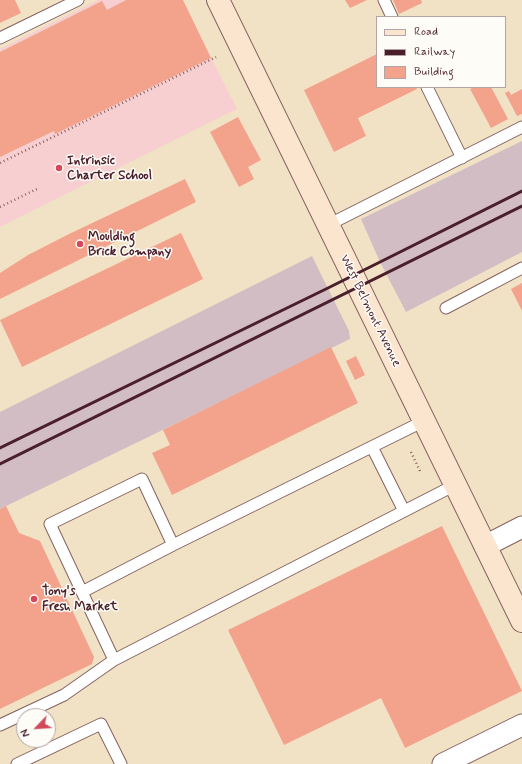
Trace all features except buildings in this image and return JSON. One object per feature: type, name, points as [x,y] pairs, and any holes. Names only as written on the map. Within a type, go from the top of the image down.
[{"type":"main road","name":"West Belmont Avenue","points":[[218,0],[522,621]]},
{"type":"street","points":[[485,546],[522,527]]},
{"type":"street","points":[[443,764],[522,725]]},
{"type":"lane","points":[[0,38],[78,0]]},
{"type":"lane","points":[[384,0],[392,16]]},
{"type":"lane","points":[[427,88],[462,158]]},
{"type":"lane","points":[[328,225],[522,127]]},
{"type":"lane","points":[[446,308],[522,268]]},
{"type":"lane","points":[[82,592],[173,545],[424,422]]},
{"type":"lane","points":[[372,447],[404,512]]},
{"type":"lane","points":[[114,660],[50,524],[142,479],[173,545]]},
{"type":"lane","points":[[0,725],[64,695],[114,660],[455,485]]},
{"type":"lane","points":[[17,764],[101,724],[121,764]]},
{"type":"path","points":[[0,163],[216,57]]},
{"type":"path","points":[[0,207],[39,188]]},
{"type":"path","points":[[411,452],[420,471]]},
{"type":"shaded area","name":"Intrinsic Charter School","points":[[98,0],[182,0],[237,109],[0,227],[0,49]]},
{"type":"shaded area","points":[[522,141],[522,252],[406,312],[380,262],[361,219]]},
{"type":"shaded area","points":[[312,256],[349,331],[350,339],[0,509],[0,412]]},
{"type":"railway","points":[[0,448],[328,288],[522,191]]},
{"type":"railway","points":[[0,464],[522,206]]},
{"type":"place","name":"Intrinsic Charter School","points":[[59,168]]},
{"type":"place","name":"Moulding Brick Company","points":[[80,244]]},
{"type":"place","name":"Tony's Fresh Market","points":[[34,599]]}]
